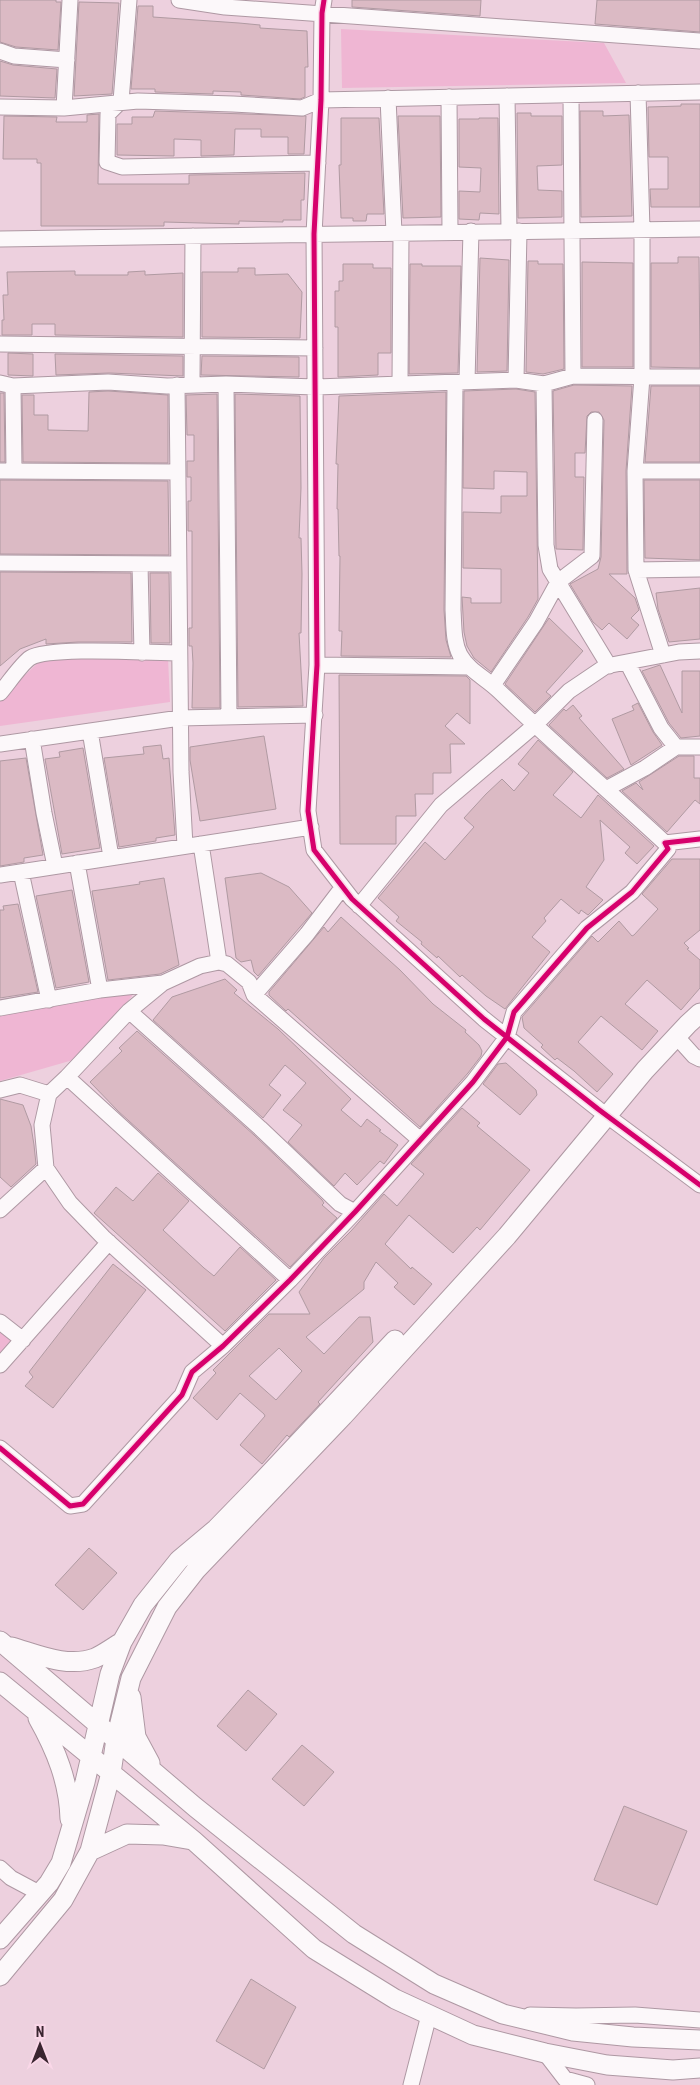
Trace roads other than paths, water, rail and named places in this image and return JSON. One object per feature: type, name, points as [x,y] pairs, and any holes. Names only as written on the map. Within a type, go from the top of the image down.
[{"type":"main road","points":[[0,1976],[63,1900],[90,1851],[111,1773],[116,1739],[131,1678],[167,1607],[196,1570],[343,1416],[507,1236],[602,1112],[677,1021],[700,999]]},
{"type":"main road","points":[[0,1939],[41,1894],[60,1863],[85,1782],[110,1674],[122,1642],[143,1605],[179,1560],[216,1529],[248,1497],[414,1321],[602,1112],[700,1013]]},
{"type":"main road","points":[[2,1643],[64,1662],[81,1662],[96,1658],[122,1642]]},
{"type":"main road","points":[[2,1643],[157,1775],[354,1934],[434,1984],[503,2014],[573,2031],[633,2037],[700,2040]]},
{"type":"main road","points":[[131,1678],[132,1708],[136,1737],[157,1775]]},
{"type":"main road","points":[[0,1682],[192,1840],[314,1949],[394,1999],[473,2035],[545,2053],[607,2066],[673,2070],[700,2068]]},
{"type":"main road","points":[[32,1708],[52,1743],[62,1767],[69,1803],[70,1832]]},
{"type":"main road","points":[[90,1851],[127,1834],[163,1835],[192,1840]]},
{"type":"street","points":[[64,108],[70,0]]},
{"type":"street","points":[[129,0],[122,101],[108,114],[107,162],[122,166],[318,163]]},
{"type":"street","points":[[179,0],[225,7],[323,6],[700,41]]},
{"type":"street","points":[[323,6],[322,100],[314,234],[317,665],[308,811],[314,850],[342,888],[408,952],[506,1037],[700,1185]]},
{"type":"street","points":[[0,51],[14,56],[67,60]]},
{"type":"street","points":[[0,107],[64,108],[122,101],[302,108],[322,100],[700,92]]},
{"type":"street","points":[[638,93],[642,230],[642,377],[635,471],[636,570],[663,655]]},
{"type":"street","points":[[571,94],[573,376]]},
{"type":"street","points":[[507,96],[514,231],[516,380]]},
{"type":"street","points":[[449,97],[450,232]]},
{"type":"street","points":[[388,98],[397,233],[400,384]]},
{"type":"street","points":[[0,239],[700,229]]},
{"type":"street","points":[[0,1448],[70,1506],[82,1504],[182,1395],[192,1372],[223,1346],[290,1280],[355,1212],[419,1139],[473,1082],[506,1037],[514,1012],[587,928],[632,892],[668,849],[665,843],[493,685],[469,668],[460,654],[456,640],[454,610],[461,382],[471,232]]},
{"type":"street","points":[[185,846],[181,772],[178,472],[184,384],[191,346],[193,236]]},
{"type":"street","points":[[0,344],[315,348]]},
{"type":"street","points":[[178,472],[7,470],[6,384],[108,382],[167,386],[226,384],[316,387],[516,380],[544,384],[573,376],[700,377]]},
{"type":"street","points":[[226,384],[229,716]]},
{"type":"street","points":[[544,384],[546,545],[550,569],[609,666]]},
{"type":"street","points":[[493,685],[536,622],[558,582],[592,556],[595,420]]},
{"type":"street","points":[[635,471],[700,471]]},
{"type":"street","points":[[0,563],[178,564]]},
{"type":"street","points":[[140,564],[142,653]]},
{"type":"street","points":[[636,570],[700,569]]},
{"type":"street","points":[[0,694],[6,676],[29,658],[40,654],[74,651],[179,653]]},
{"type":"street","points":[[359,906],[440,805],[535,725],[569,691],[609,666],[663,655],[700,651]]},
{"type":"street","points":[[627,662],[657,720],[676,747]]},
{"type":"street","points":[[317,665],[469,668]]},
{"type":"street","points":[[0,744],[180,718],[315,714]]},
{"type":"street","points":[[90,731],[111,858]]},
{"type":"street","points":[[32,739],[44,814],[55,866]]},
{"type":"street","points":[[606,789],[645,768],[676,747],[700,747]]},
{"type":"street","points":[[0,875],[311,827]]},
{"type":"street","points":[[665,843],[700,839]]},
{"type":"street","points":[[201,844],[219,962]]},
{"type":"street","points":[[78,863],[100,990]]},
{"type":"street","points":[[21,872],[49,1000]]},
{"type":"street","points":[[254,995],[307,934],[342,888]]},
{"type":"street","points":[[223,1346],[109,1242],[70,1203],[46,1168],[42,1125],[49,1094],[67,1078],[128,1010],[163,983],[200,966],[219,962],[227,964],[249,982],[254,995],[419,1139]]},
{"type":"street","points":[[0,1008],[100,990],[163,983]]},
{"type":"street","points":[[128,1010],[260,1128],[340,1204],[355,1212]]},
{"type":"street","points":[[676,1036],[694,1056],[700,1059]]},
{"type":"street","points":[[67,1078],[290,1280]]},
{"type":"street","points":[[0,1090],[20,1085],[49,1094]]},
{"type":"street","points":[[0,1210],[46,1168]]},
{"type":"street","points":[[0,1365],[109,1242]]},
{"type":"street","points":[[0,1322],[23,1340]]},
{"type":"street","points":[[0,1868],[11,1878],[41,1894]]},
{"type":"street","points":[[503,2014],[635,2015],[700,2020]]},
{"type":"street","points":[[412,2085],[429,2015]]},
{"type":"street","points":[[545,2053],[565,2082],[587,2085]]}]
